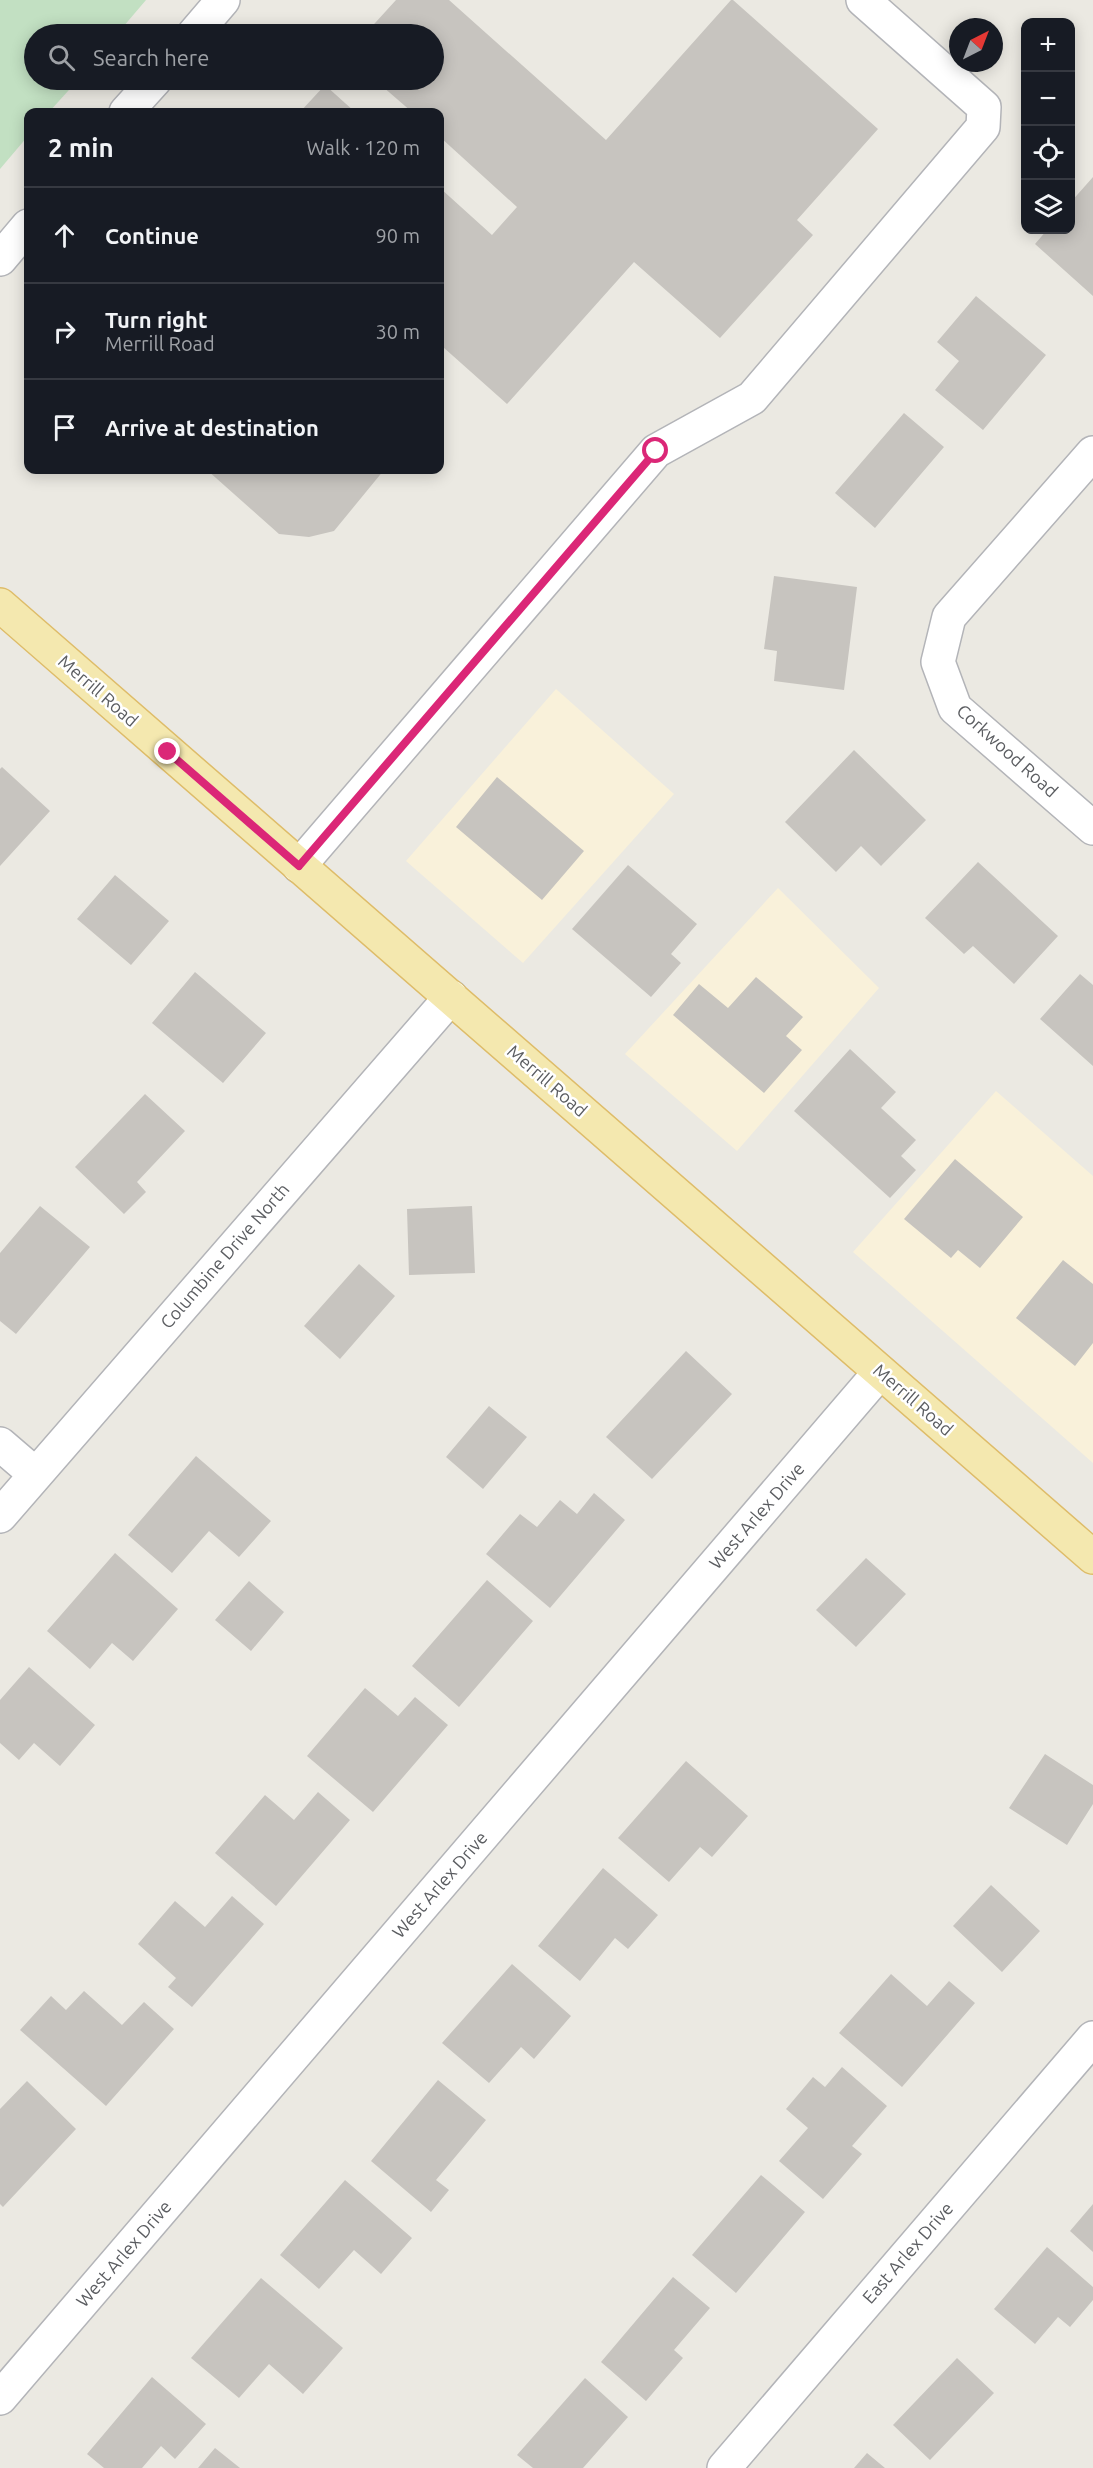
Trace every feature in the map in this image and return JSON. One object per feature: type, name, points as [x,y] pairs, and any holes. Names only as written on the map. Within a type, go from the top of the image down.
[{"type":"main road","name":"Merrill Road","points":[[1,608],[1093,1557]]},
{"type":"street","points":[[203,24],[223,0]]},
{"type":"street","points":[[299,866],[656,451],[752,398],[983,127],[984,107],[863,0]]},
{"type":"street","points":[[130,108],[146,90]]},
{"type":"street","points":[[0,259],[24,231]]},
{"type":"street","name":"Corkwood Road","points":[[1093,453],[949,617],[938,662],[955,708],[1093,828]]},
{"type":"street","name":"Columbine Drive North","points":[[0,1516],[451,997]]},
{"type":"street","name":"West Arlex Drive","points":[[0,2398],[880,1372]]},
{"type":"street","points":[[0,1444],[35,1474]]},
{"type":"street","name":"East Arlex Drive","points":[[724,2468],[1093,2038]]},
{"type":"shaded area","points":[[556,689],[674,794],[523,963],[406,861]]},
{"type":"shaded area","points":[[778,888],[879,988],[737,1151],[625,1054]]},
{"type":"shaded area","points":[[996,1091],[1093,1176],[1093,1463],[853,1252]]},
{"type":"green space","points":[[0,0],[146,0],[126,24],[24,24],[24,90],[69,90],[53,108],[24,108],[24,141],[0,169]]},
{"type":"building","points":[[396,0],[449,0],[606,140],[733,0],[878,129],[797,220],[813,235],[720,338],[634,262],[507,404],[444,348],[444,192],[492,235],[517,207],[444,141],[444,108],[407,108],[387,90],[444,90],[444,24],[374,24]]},
{"type":"building","points":[[320,90],[331,90],[351,108],[304,108]]},
{"type":"building","points":[[1093,177],[1093,296],[1035,244],[1044,234],[1075,234],[1075,197]]},
{"type":"building","points":[[976,296],[1046,355],[983,430],[935,390],[959,361],[937,342]]},
{"type":"building","points":[[904,413],[944,447],[875,528],[835,493]]},
{"type":"building","points":[[212,474],[381,474],[334,531],[309,537],[279,534]]},
{"type":"building","points":[[774,576],[857,587],[844,690],[774,681],[777,651],[764,649]]},
{"type":"building","points":[[854,750],[926,820],[881,866],[861,846],[836,872],[785,822]]},
{"type":"building","points":[[2,767],[50,811],[0,866],[0,769]]},
{"type":"building","points":[[497,777],[584,851],[542,900],[456,827]]},
{"type":"building","points":[[978,862],[1058,936],[1014,984],[973,946],[964,954],[925,918]]},
{"type":"building","points":[[628,865],[697,924],[671,954],[681,963],[651,997],[572,929]]},
{"type":"building","points":[[115,875],[169,921],[131,965],[77,919]]},
{"type":"building","points":[[195,972],[266,1033],[223,1083],[152,1023]]},
{"type":"building","points":[[1080,974],[1093,985],[1093,1066],[1040,1019]]},
{"type":"building","points":[[756,977],[803,1017],[786,1036],[802,1050],[764,1093],[673,1015],[699,984],[728,1008]]},
{"type":"building","points":[[850,1049],[896,1092],[881,1108],[916,1140],[901,1156],[916,1170],[890,1198],[794,1111]]},
{"type":"building","points":[[145,1094],[185,1131],[137,1182],[146,1192],[124,1214],[75,1167]]},
{"type":"building","points":[[955,1159],[1023,1217],[980,1268],[958,1250],[951,1258],[904,1219]]},
{"type":"building","points":[[40,1206],[90,1247],[16,1334],[0,1321],[0,1253]]},
{"type":"building","points":[[472,1206],[475,1273],[409,1275],[407,1209]]},
{"type":"building","points":[[1063,1260],[1093,1284],[1093,1343],[1075,1366],[1016,1318]]},
{"type":"building","points":[[359,1264],[395,1296],[340,1359],[304,1326]]},
{"type":"building","points":[[686,1351],[732,1394],[652,1479],[606,1437]]},
{"type":"building","points":[[489,1406],[527,1437],[483,1489],[446,1457]]},
{"type":"building","points":[[196,1456],[271,1521],[239,1557],[209,1531],[172,1573],[128,1535]]},
{"type":"building","points":[[594,1493],[625,1520],[550,1608],[486,1554],[520,1514],[537,1527],[560,1500],[577,1514]]},
{"type":"building","points":[[115,1553],[178,1609],[133,1661],[112,1643],[90,1669],[47,1631]]},
{"type":"building","points":[[866,1558],[906,1594],[856,1647],[816,1610]]},
{"type":"building","points":[[487,1580],[533,1621],[459,1707],[412,1666]]},
{"type":"building","points":[[249,1581],[284,1612],[251,1651],[215,1620]]},
{"type":"building","points":[[29,1667],[95,1725],[60,1766],[34,1743],[19,1760],[0,1743],[0,1700]]},
{"type":"building","points":[[365,1688],[398,1716],[415,1697],[448,1725],[373,1812],[307,1756]]},
{"type":"building","points":[[1045,1754],[1093,1785],[1093,1804],[1067,1845],[1009,1808]]},
{"type":"building","points":[[686,1761],[748,1816],[712,1857],[700,1847],[669,1882],[618,1838]]},
{"type":"building","points":[[318,1792],[350,1820],[276,1906],[215,1853],[265,1795],[294,1820]]},
{"type":"building","points":[[603,1868],[658,1915],[628,1949],[615,1938],[580,1981],[538,1946]]},
{"type":"building","points":[[991,1885],[1040,1931],[1002,1972],[953,1926]]},
{"type":"building","points":[[232,1896],[264,1924],[192,2007],[168,1987],[176,1978],[138,1944],[175,1901],[205,1927]]},
{"type":"building","points":[[512,1964],[571,2016],[534,2059],[521,2047],[489,2083],[442,2043]]},
{"type":"building","points":[[891,1974],[927,2006],[949,1981],[975,2003],[902,2087],[839,2033]]},
{"type":"building","points":[[84,1991],[122,2025],[144,2002],[174,2029],[106,2106],[20,2030],[51,1996],[66,2010]]},
{"type":"building","points":[[842,2067],[887,2106],[852,2146],[862,2154],[823,2199],[779,2161],[808,2128],[786,2109],[813,2077],[825,2087]]},
{"type":"building","points":[[438,2080],[486,2120],[436,2180],[449,2190],[431,2212],[371,2161]]},
{"type":"building","points":[[27,2081],[76,2129],[3,2207],[0,2204],[0,2109]]},
{"type":"building","points":[[761,2175],[805,2212],[736,2293],[692,2255]]},
{"type":"building","points":[[345,2180],[412,2238],[381,2274],[354,2250],[319,2289],[280,2255]]},
{"type":"building","points":[[1093,2204],[1093,2252],[1070,2231]]},
{"type":"building","points":[[1047,2247],[1093,2287],[1093,2300],[1070,2327],[1058,2317],[1035,2344],[994,2309]]},
{"type":"building","points":[[673,2277],[710,2308],[674,2350],[683,2358],[646,2401],[601,2362]]},
{"type":"building","points":[[261,2278],[343,2348],[303,2394],[269,2364],[239,2398],[191,2358]]},
{"type":"building","points":[[957,2358],[994,2393],[930,2460],[893,2425]]},
{"type":"building","points":[[152,2377],[206,2424],[175,2459],[161,2446],[142,2468],[104,2468],[87,2454]]},
{"type":"building","points":[[585,2378],[628,2417],[583,2468],[533,2468],[517,2455]]},
{"type":"building","points":[[215,2448],[240,2468],[198,2468]]},
{"type":"building","points":[[867,2453],[885,2468],[854,2468]]},
{"type":"route","points":[[168,752],[299,866],[656,451]]}]
